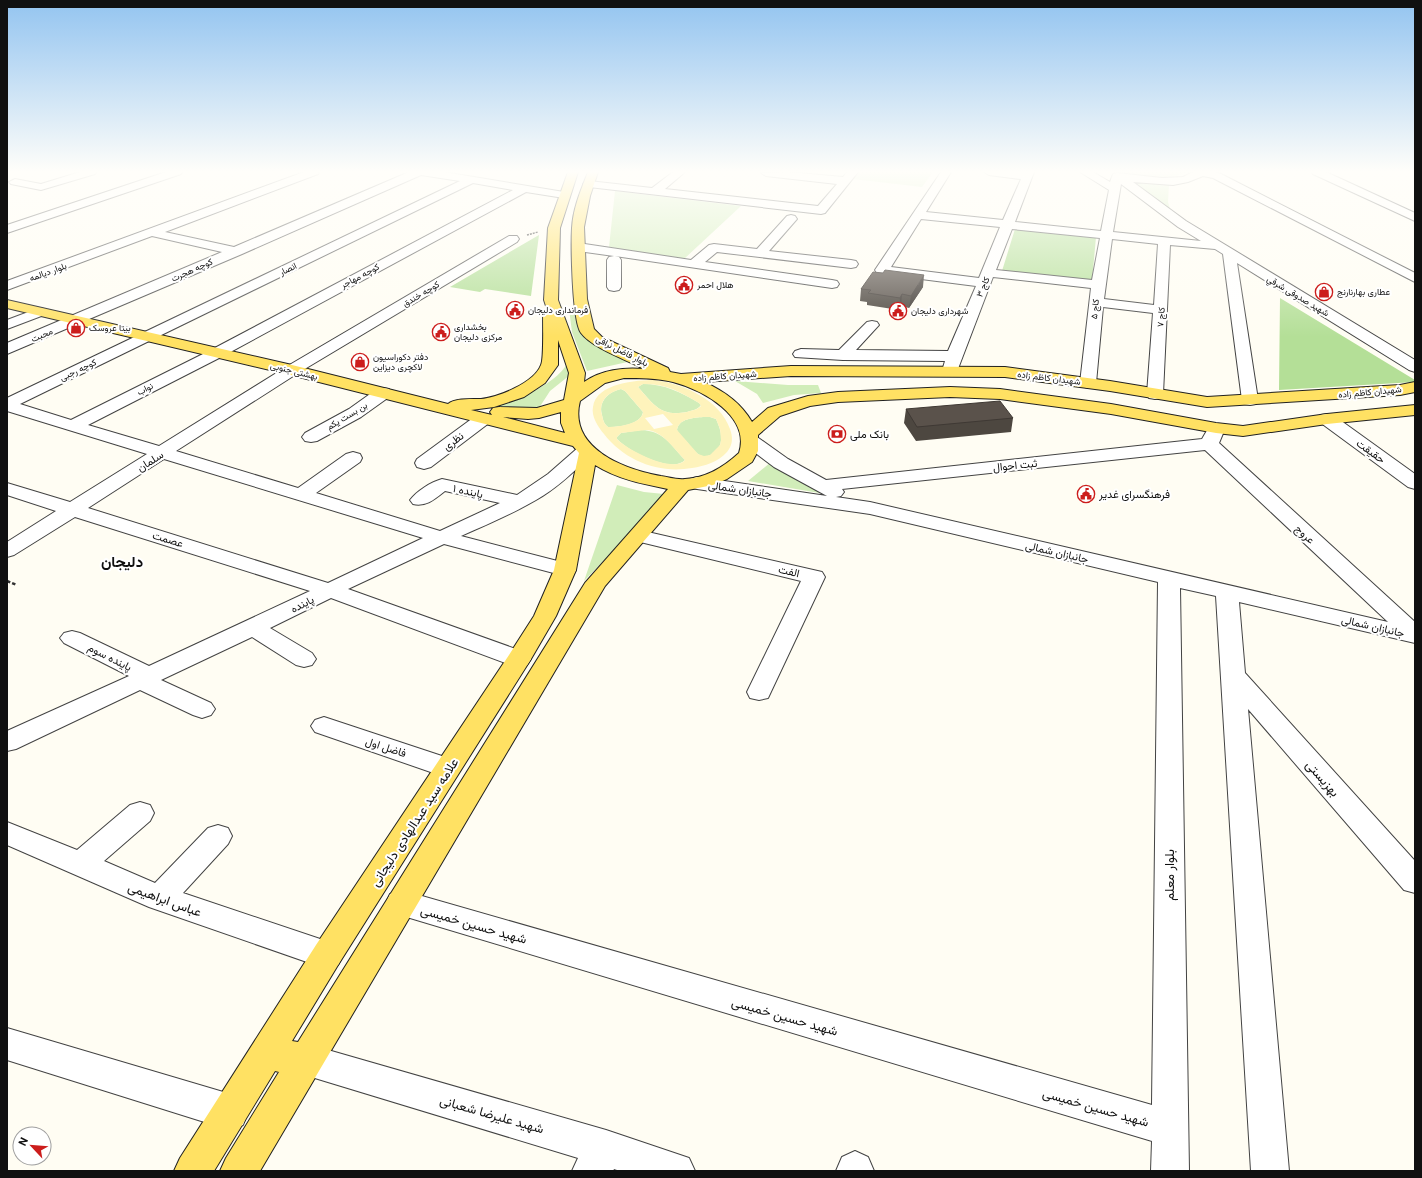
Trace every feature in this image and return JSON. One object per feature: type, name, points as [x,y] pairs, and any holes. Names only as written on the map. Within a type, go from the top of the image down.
[{"type":"main road","name":"بلوار فاضل نراقی","points":[[578,227],[580,299],[587,331],[597,340],[677,377]]},
{"type":"main road","points":[[442,408],[488,403],[518,393],[539,380],[550,366],[554,228]]},
{"type":"main road","points":[[551,300],[577,373],[569,411],[570,426],[585,448],[619,471],[648,480],[689,484],[710,480],[730,471],[747,456],[750,438],[763,420],[774,412],[808,401],[838,397],[950,392],[1000,394],[1111,409],[1212,436],[1327,419],[1415,410]]},
{"type":"main road","name":"بهشتی جنوبی","points":[[7,304],[292,370],[442,408],[585,448]]},
{"type":"main road","name":"شهیدان کاظم زاده","points":[[677,377],[952,364],[1110,386],[1207,402],[1400,390],[1415,387]]},
{"type":"main road","points":[[442,408],[528,414],[538,413],[572,400],[599,379],[624,373],[653,373],[677,377],[700,386],[722,398],[738,412],[746,426],[750,438]]},
{"type":"main road","points":[[1110,386],[1125,401],[1125,404],[1122,407],[1111,409]]},
{"type":"main road","name":"علامه سید عبدالهادی دلیجانی","points":[[193,1171],[327,955],[519,659],[545,616],[565,570],[585,448]]},
{"type":"main road","points":[[239,1171],[596,583],[689,484]]},
{"type":"main road","points":[[362,902],[401,903]]},
{"type":"main road","points":[[266,1053],[307,1060]]},
{"type":"street","name":"بلوار دیالمه","points":[[7,280],[149,227]]},
{"type":"street","name":"بلوار دیالمه","points":[[7,286],[169,227]]},
{"type":"street","name":"کوچه هجرت","points":[[77,320],[293,227]]},
{"type":"street","name":"انصار","points":[[148,337],[374,227]]},
{"type":"street","name":"کوچه مهاجر","points":[[217,353],[453,227]]},
{"type":"street","points":[[760,253],[783,227]]},
{"type":"street","points":[[910,227],[882,270],[1098,285]]},
{"type":"street","name":"کاج ۳","points":[[952,364],[1007,227]]},
{"type":"street","points":[[1027,227],[1164,241],[1224,251],[1250,400]]},
{"type":"street","name":"کاج ۵","points":[[1088,383],[1098,285],[1108,227]]},
{"type":"street","name":"شهید صدوقی شرقي","points":[[1187,227],[1415,367]]},
{"type":"street","points":[[1316,227],[1415,278]]},
{"type":"street","points":[[153,233],[238,251]]},
{"type":"street","name":"کوچه خندق","points":[[292,370],[513,239]]},
{"type":"street","name":"کاج ۷","points":[[1155,394],[1164,241]]},
{"type":"street","points":[[695,263],[714,248],[851,264]]},
{"type":"street","points":[[578,251],[614,260],[773,282]]},
{"type":"street","points":[[578,251],[695,263],[832,284]]},
{"type":"street","points":[[614,260],[614,287]]},
{"type":"street","points":[[800,279],[813,260]]},
{"type":"street","points":[[1096,302],[1161,310]]},
{"type":"street","points":[[7,325],[39,312]]},
{"type":"street","name":"محبت","points":[[7,350],[77,320]]},
{"type":"street","points":[[843,354],[872,325]]},
{"type":"street","name":"کوچه رجبی","points":[[7,405],[148,337]]},
{"type":"street","name":"نواب","points":[[74,426],[217,353]]},
{"type":"street","points":[[802,354],[843,354],[952,364]]},
{"type":"street","name":"سلمان","points":[[7,551],[292,370]]},
{"type":"street","name":"بن بست یکم","points":[[311,437],[355,413],[383,393]]},
{"type":"street","points":[[7,405],[440,537],[565,570]]},
{"type":"street","name":"نظری","points":[[424,463],[483,419]]},
{"type":"street","name":"حقیقت","points":[[1327,419],[1415,483]]},
{"type":"street","name":"ثبت احوال","points":[[821,486],[1212,436]]},
{"type":"street","name":"عروج","points":[[1212,436],[1415,635]]},
{"type":"street","points":[[750,438],[781,463],[821,486],[870,508]]},
{"type":"street","name":"پاینده","points":[[7,742],[253,628],[440,537],[520,502],[564,472],[585,448]]},
{"type":"street","points":[[301,495],[353,458]]},
{"type":"street","name":"جانبازان شمالی","points":[[689,484],[870,508],[1415,635]]},
{"type":"street","name":"پاینده ۱","points":[[420,500],[442,485],[520,502]]},
{"type":"street","name":"عصمت","points":[[7,488],[329,590],[519,659]]},
{"type":"street","name":"الفت","points":[[639,536],[814,577],[759,692]]},
{"type":"street","name":"بلوار معلم","points":[[1169,578],[1170,1171]]},
{"type":"street","points":[[1227,592],[1270,1171]]},
{"type":"street","points":[[253,628],[304,659]]},
{"type":"street","name":"پاینده سوم","points":[[72,638],[202,709]]},
{"type":"street","name":"بهزیستی","points":[[1232,674],[1415,881]]},
{"type":"street","name":"فاضل اول","points":[[324,726],[448,768]]},
{"type":"street","points":[[80,865],[140,813]]},
{"type":"street","name":"عباس ابراهیمی","points":[[7,833],[160,898],[327,955]]},
{"type":"street","points":[[160,898],[218,836]]},
{"type":"street","name":"شهید حسین خمیسی","points":[[401,903],[1169,1128]]},
{"type":"street","points":[[7,1044],[230,1112]]},
{"type":"street","name":"شهید علیرضا شعبانی","points":[[307,1060],[599,1159],[676,1171]]},
{"type":"path","points":[[513,239],[554,228]]},
{"type":"path","points":[[7,581],[17,585]]},
{"type":"green space","points":[[611,227],[718,227],[684,259],[609,247]]},
{"type":"green space","points":[[1015,229],[1096,237],[1092,281],[1002,271]]},
{"type":"green space","points":[[539,235],[531,296],[485,289],[480,292],[450,287]]},
{"type":"green space","points":[[1280,298],[1415,380],[1415,382],[1279,390]]},
{"type":"green space","points":[[569,309],[574,309],[578,329],[586,339],[632,361],[587,371],[572,332]]},
{"type":"green space","points":[[567,363],[570,375],[550,391],[539,408],[511,410],[487,406],[514,399],[545,385],[563,370]]},
{"type":"green space","points":[[735,381],[788,385],[818,385],[821,393],[794,395],[763,403],[757,394]]},
{"type":"green space","points":[[643,384],[658,385],[672,389],[686,395],[701,405],[696,409],[687,412],[671,413],[664,411],[654,404],[638,387]]},
{"type":"green space","points":[[621,389],[625,391],[643,412],[638,420],[634,422],[623,426],[608,427],[604,422],[601,406],[608,395]]},
{"type":"green space","points":[[703,417],[716,419],[721,435],[720,445],[716,451],[709,456],[702,456],[698,454],[677,430],[678,426],[684,421],[691,418]]},
{"type":"green space","points":[[641,430],[655,433],[666,439],[685,460],[679,464],[661,463],[640,455],[617,439],[621,433]]},
{"type":"green space","points":[[771,462],[837,496],[748,481]]},
{"type":"green space","points":[[617,485],[644,492],[664,494],[665,497],[584,581]]},
{"type":"sand","points":[[655,380],[678,385],[700,395],[718,410],[725,419],[732,435],[732,441],[727,452],[715,461],[702,466],[667,469],[655,467],[632,458],[612,443],[599,428],[594,418],[593,407],[596,399],[601,393],[618,384]],"holes":[[[643,384],[651,384],[672,389],[686,395],[699,403],[701,406],[687,412],[671,413],[664,411],[654,404],[638,387]],[[621,389],[625,391],[643,412],[642,416],[634,422],[608,427],[603,420],[601,406],[605,398],[616,390]],[[663,414],[673,425],[654,429],[645,418]],[[710,417],[716,419],[720,429],[721,440],[720,445],[710,455],[704,456],[698,454],[677,430],[681,423],[687,419]],[[646,430],[658,433],[685,460],[679,464],[671,464],[651,459],[622,444],[617,437],[621,433]]]},
{"type":"building","points":[[885,270],[924,275],[911,296],[902,294],[900,298],[868,293],[871,290],[861,289],[873,272],[883,273]]},
{"type":"building","points":[[1000,401],[1013,418],[917,427],[906,409]]},
{"type":"place","name":"هلال احمر","points":[[684,285]]},
{"type":"place","name":"عطاری بهارنارنج","points":[[1324,292]]},
{"type":"place","name":"فرمانداری دلیجان","points":[[515,310]]},
{"type":"place","name":"شهرداری دلیجان","points":[[898,311]]},
{"type":"place","name":"بیتا عروسک","points":[[76,328]]},
{"type":"place","name":"بخشداری مرکزی دلیجان","points":[[441,332]]},
{"type":"place","name":"دفتر دکوراسیون لاکچری دیزاین","points":[[360,362]]},
{"type":"place","name":"بانک ملی","points":[[837,434]]},
{"type":"place","name":"فرهنگسرای غدیر","points":[[1086,494]]},
{"type":"district","name":"دلیجان","points":[[122,562]]}]
